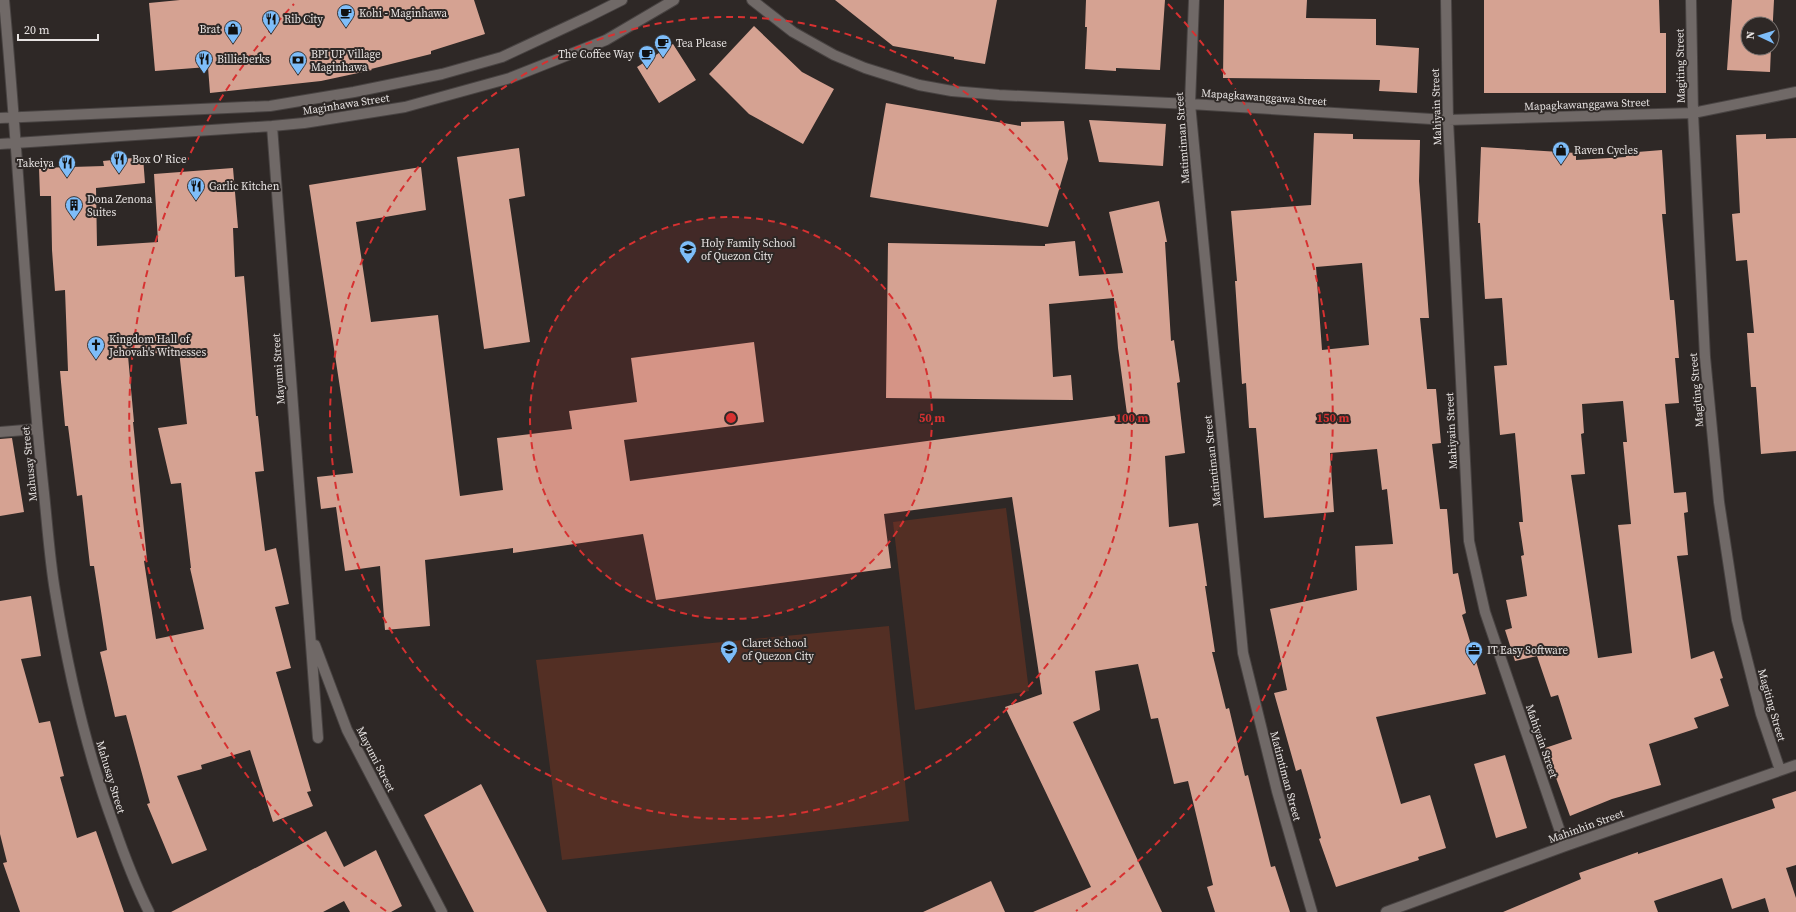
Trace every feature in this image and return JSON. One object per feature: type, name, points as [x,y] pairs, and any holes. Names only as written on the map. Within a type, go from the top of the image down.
[{"type":"street","name":"Mahusay Street","points":[[4,0],[37,429],[54,588],[73,689],[93,764],[106,806],[138,889],[149,912]]},
{"type":"street","name":"Maginhawa Street","points":[[0,118],[270,106],[354,92],[442,74],[502,57],[622,0]]},
{"type":"street","name":"Maginhawa Street","points":[[0,144],[304,124],[405,107],[510,78],[606,40],[674,0]]},
{"type":"street","name":"Mapagkawanggawa Street","points":[[752,0],[794,32],[834,55],[876,72],[919,85],[952,91],[999,95],[1190,104],[1448,120],[1693,113],[1796,92]]},
{"type":"street","name":"Matimtiman Street","points":[[1194,0],[1190,104],[1243,653],[1277,791],[1312,912]]},
{"type":"street","name":"Mahiyain Street","points":[[1446,0],[1448,120],[1469,540],[1485,612],[1565,846]]},
{"type":"street","name":"Magiting Street","points":[[1691,0],[1693,113],[1705,357],[1719,502],[1737,620],[1761,714],[1780,770]]},
{"type":"street","name":"Mayumi Street","points":[[272,126],[308,603],[308,611],[318,738],[302,574],[306,597],[308,605],[309,613],[316,648],[347,730],[442,912]]},
{"type":"street","points":[[0,432],[37,429]]},
{"type":"street","name":"Mahinhin Street","points":[[1386,912],[1565,846],[1796,765]]},
{"type":"shaded area","points":[[1006,508],[1029,691],[915,710],[893,522]]},
{"type":"shaded area","points":[[889,626],[909,821],[562,860],[536,660]]},
{"type":"building","points":[[180,0],[474,0],[485,34],[431,51],[431,54],[371,69],[372,70],[321,81],[210,93],[208,67],[155,71],[149,3]]},
{"type":"building","points":[[835,0],[997,0],[985,64],[893,46]]},
{"type":"building","points":[[1086,0],[1165,0],[1160,70],[1116,68],[1116,71],[1085,69],[1087,27],[1085,27]]},
{"type":"building","points":[[1224,0],[1307,0],[1306,18],[1376,19],[1376,45],[1419,48],[1417,93],[1379,91],[1380,80],[1223,78]]},
{"type":"building","points":[[1484,0],[1659,0],[1660,33],[1666,33],[1666,93],[1484,93]]},
{"type":"building","points":[[1732,0],[1774,0],[1773,16],[1740,16],[1740,56],[1771,56],[1770,72],[1727,70]]},
{"type":"building","points":[[754,26],[802,72],[834,89],[803,144],[749,114],[709,74]]},
{"type":"building","points":[[673,44],[696,80],[659,103],[637,67]]},
{"type":"building","points":[[886,103],[1021,126],[1021,122],[1064,121],[1068,159],[1048,227],[870,197]]},
{"type":"building","points":[[1089,120],[1166,124],[1163,166],[1099,162]]},
{"type":"building","points":[[1314,133],[1353,134],[1353,139],[1420,140],[1419,181],[1429,318],[1420,318],[1427,389],[1436,389],[1441,443],[1432,444],[1440,509],[1447,509],[1453,574],[1458,573],[1466,613],[1462,615],[1486,694],[1376,717],[1401,804],[1430,795],[1446,848],[1418,857],[1419,860],[1336,887],[1319,839],[1321,838],[1301,769],[1296,771],[1274,693],[1287,690],[1270,609],[1357,590],[1355,546],[1393,544],[1387,489],[1382,490],[1377,449],[1330,453],[1334,512],[1264,518],[1256,428],[1249,428],[1246,383],[1242,384],[1235,281],[1237,281],[1231,211],[1311,205]],"holes":[[[1362,263],[1369,345],[1322,350],[1316,267]]]},
{"type":"building","points":[[1766,134],[1766,139],[1796,138],[1796,451],[1761,454],[1756,387],[1751,387],[1747,333],[1754,333],[1747,260],[1736,261],[1732,214],[1740,213],[1736,135]]},
{"type":"building","points":[[1481,147],[1576,153],[1576,160],[1626,157],[1625,153],[1662,150],[1666,214],[1662,214],[1670,300],[1674,300],[1679,358],[1675,358],[1679,403],[1665,404],[1674,493],[1686,492],[1688,512],[1684,513],[1688,555],[1677,556],[1691,659],[1714,651],[1723,678],[1720,679],[1729,706],[1694,718],[1698,728],[1649,744],[1661,785],[1612,799],[1570,816],[1545,748],[1572,739],[1558,695],[1551,697],[1537,656],[1515,661],[1505,630],[1512,628],[1506,600],[1527,596],[1521,556],[1524,555],[1519,522],[1523,522],[1515,433],[1500,435],[1494,366],[1507,365],[1502,298],[1485,299],[1480,223],[1478,223]],"holes":[[[1623,401],[1627,442],[1623,442],[1631,524],[1618,525],[1632,653],[1598,658],[1571,475],[1585,474],[1581,434],[1584,433],[1582,404]]]},
{"type":"building","points":[[519,148],[525,196],[509,199],[530,342],[484,349],[457,157]]},
{"type":"building","points":[[143,157],[145,183],[96,188],[97,246],[158,242],[154,174],[233,168],[238,228],[233,228],[235,277],[244,276],[256,416],[258,416],[264,471],[255,472],[265,551],[276,548],[289,604],[275,607],[291,668],[276,672],[311,791],[307,792],[313,806],[273,822],[250,750],[201,765],[202,769],[177,776],[207,850],[172,864],[147,804],[150,803],[126,715],[115,717],[100,652],[107,650],[94,566],[90,566],[82,495],[77,496],[68,426],[65,426],[60,371],[68,371],[65,290],[55,291],[52,250],[51,196],[40,196],[39,168],[104,166],[103,161]],"holes":[[[179,351],[187,424],[158,428],[171,484],[181,483],[190,568],[204,629],[156,639],[144,561],[147,560],[128,356]]]},
{"type":"building","points":[[421,167],[426,210],[356,222],[371,322],[438,315],[460,496],[503,490],[497,438],[572,429],[569,411],[637,402],[631,358],[754,342],[764,422],[624,440],[630,481],[1127,414],[1118,348],[1114,298],[1049,304],[1053,377],[1071,375],[1073,400],[886,398],[888,243],[1045,246],[1045,244],[1075,241],[1079,276],[1123,273],[1109,212],[1159,201],[1167,242],[1165,242],[1171,341],[1174,340],[1180,382],[1177,383],[1185,453],[1165,456],[1169,527],[1198,523],[1207,586],[1205,586],[1215,652],[1212,652],[1226,709],[1229,708],[1245,776],[1248,775],[1271,867],[1275,866],[1290,912],[1215,912],[1207,887],[1213,885],[1188,781],[1174,784],[1158,718],[1151,719],[1138,664],[1095,671],[1100,710],[1073,722],[1162,912],[1033,912],[1091,887],[1005,707],[1042,694],[1012,497],[884,514],[891,568],[656,600],[643,534],[513,553],[513,548],[425,560],[430,626],[385,630],[380,566],[345,571],[336,507],[321,509],[317,477],[353,473],[309,185]]},
{"type":"building","points":[[12,438],[24,512],[0,516],[0,439]]},
{"type":"building","points":[[31,596],[41,656],[21,659],[39,723],[50,721],[64,776],[60,777],[77,838],[96,831],[124,912],[20,912],[3,863],[7,862],[0,834],[0,601]]},
{"type":"building","points":[[1505,755],[1527,828],[1496,838],[1474,764]]},
{"type":"building","points":[[481,784],[547,912],[474,912],[424,815]]},
{"type":"building","points":[[1796,791],[1796,865],[1786,868],[1796,898],[1796,912],[1769,912],[1765,898],[1732,909],[1722,878],[1654,901],[1658,912],[1503,912],[1581,879],[1579,873],[1638,852],[1638,854],[1775,808],[1772,799]]},
{"type":"building","points":[[326,831],[344,867],[376,850],[402,906],[391,912],[350,912],[344,901],[323,912],[171,912]]},
{"type":"building","points":[[991,881],[1005,912],[923,912]]},
{"type":"place","name":"Kohi - Maginhawa","points":[[346,28]]},
{"type":"place","name":"Rib City","points":[[271,34]]},
{"type":"place","name":"Brat","points":[[233,44]]},
{"type":"place","name":"Tea Please","points":[[663,58]]},
{"type":"place","name":"The Coffee Way","points":[[647,69]]},
{"type":"place","name":"Billieberks","points":[[204,74]]},
{"type":"place","name":"BPI UP Village Maginhawa","points":[[298,75]]},
{"type":"place","name":"Raven Cycles","points":[[1561,165]]},
{"type":"place","name":"Box O' Rice","points":[[119,174]]},
{"type":"place","name":"Takeiya","points":[[67,178]]},
{"type":"place","name":"Garlic Kitchen","points":[[196,201]]},
{"type":"place","name":"Dona Zenona Suites","points":[[74,220]]},
{"type":"place","name":"Holy Family School of Quezon City","points":[[688,264]]},
{"type":"place","name":"Kingdom Hall of Jehovah's Witnesses","points":[[96,360]]},
{"type":"place","name":"Claret School of Quezon City","points":[[729,664]]},
{"type":"place","name":"IT Easy Software","points":[[1474,665]]}]
